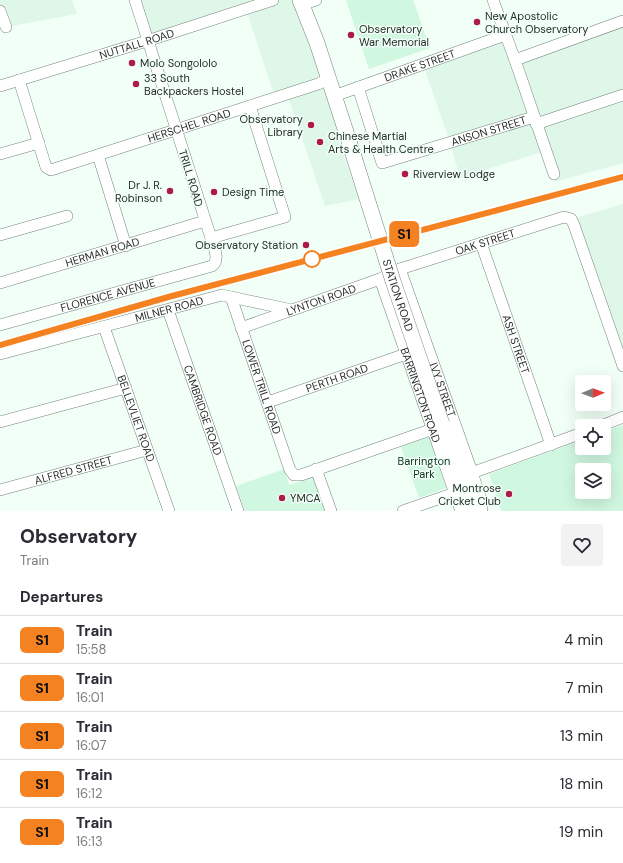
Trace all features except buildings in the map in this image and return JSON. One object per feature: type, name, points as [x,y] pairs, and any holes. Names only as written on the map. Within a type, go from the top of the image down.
[{"type":"main road","name":"STATION ROAD","points":[[301,2],[317,43],[348,138],[438,427],[467,474],[468,485],[482,511]]},
{"type":"main road","name":"STATION ROAD","points":[[467,474],[462,487],[472,511]]},
{"type":"street","name":"TRILL ROAD","points":[[135,0],[211,238],[217,260],[215,264]]},
{"type":"street","name":"NUTTALL ROAD","points":[[0,86],[147,41],[273,0]]},
{"type":"street","points":[[301,2],[316,0]]},
{"type":"street","points":[[493,0],[554,174]]},
{"type":"street","points":[[0,11],[6,27]]},
{"type":"street","points":[[515,60],[623,22]]},
{"type":"street","name":"DRAKE STREET","points":[[334,96],[506,36]]},
{"type":"street","name":"HERSCHEL ROAD","points":[[39,143],[46,167],[49,169],[55,169],[318,84],[328,79]]},
{"type":"street","points":[[0,154],[39,143],[20,80]]},
{"type":"street","name":"ANSON STREET","points":[[358,88],[382,164],[535,121]]},
{"type":"street","points":[[535,121],[623,95]]},
{"type":"street","points":[[211,238],[285,217],[250,106]]},
{"type":"street","points":[[98,155],[126,246]]},
{"type":"street","points":[[0,235],[67,216]]},
{"type":"street","name":"OAK STREET","points":[[400,269],[564,217],[571,219],[623,366]]},
{"type":"street","name":"HERMAN ROAD","points":[[0,283],[205,221]]},
{"type":"street","name":"ASH STREET","points":[[481,243],[551,445]]},
{"type":"street","name":"FLORENCE AVENUE","points":[[0,325],[215,264]]},
{"type":"street","name":"LYNTON ROAD","points":[[242,328],[380,279],[400,269]]},
{"type":"street","name":"IVY STREET","points":[[400,269],[467,474]]},
{"type":"street","name":"BARRINGTON ROAD","points":[[380,279],[406,354],[438,427],[455,493],[462,511]]},
{"type":"street","name":"MILNER ROAD","points":[[0,354],[222,295],[292,310]]},
{"type":"street","name":"LOWER TRILL ROAD","points":[[231,298],[268,402],[290,470],[294,475],[300,475],[316,469]]},
{"type":"street","name":"CAMBRIDGE ROAD","points":[[168,310],[238,511]]},
{"type":"street","name":"BELLEVLIET ROAD","points":[[104,327],[169,511]]},
{"type":"street","name":"PERTH ROAD","points":[[268,402],[406,354]]},
{"type":"street","points":[[0,422],[126,388]]},
{"type":"street","points":[[611,422],[623,418]]},
{"type":"street","points":[[331,511],[316,469],[438,427]]},
{"type":"street","points":[[467,474],[575,436]]},
{"type":"street","name":"ALFRED STREET","points":[[0,490],[147,450]]},
{"type":"street","points":[[403,511],[455,493]]},
{"type":"shaded area","points":[[0,0],[72,0],[77,14],[6,27],[0,11]]},
{"type":"shaded area","points":[[135,0],[300,0],[348,137],[336,134],[359,199],[325,206],[287,94],[275,98],[246,9],[147,41]]},
{"type":"shaded area","points":[[623,21],[623,163],[554,182],[554,174],[545,151],[460,178],[450,143],[423,64],[505,35],[514,60]]},
{"type":"shaded area","points":[[623,204],[623,366],[571,219]]},
{"type":"green space","points":[[346,0],[413,0],[430,48],[369,69]]},
{"type":"green space","points":[[623,425],[623,511],[501,511],[489,474],[575,443],[575,455],[611,455],[611,429]]},
{"type":"green space","name":"Barrington Park","points":[[429,437],[446,488],[419,498],[401,447]]},
{"type":"green space","name":"YMCA","points":[[284,469],[289,485],[315,476],[327,511],[245,511],[236,486]]},
{"type":"railway","points":[[0,345],[172,296],[623,177]]},
{"type":"train","name":"S1","points":[[0,345],[172,296],[623,177]]},
{"type":"place","name":"New Apostolic Church Observatory","points":[[477,22]]},
{"type":"place","name":"Observatory War Memorial","points":[[351,35]]},
{"type":"place","name":"Molo Songololo","points":[[132,63]]},
{"type":"place","name":"33 South Backpackers Hostel","points":[[136,84]]},
{"type":"place","name":"Observatory Library","points":[[311,125]]},
{"type":"place","name":"Chinese Martial Arts & Health Centre","points":[[320,142]]},
{"type":"place","name":"Riverview Lodge","points":[[405,174]]},
{"type":"place","name":"Dr J. R. Robinson","points":[[170,191]]},
{"type":"place","name":"Design Time","points":[[214,192]]},
{"type":"place","name":"Observatory Station","points":[[306,245]]},
{"type":"place","name":"Montrose Cricket Club","points":[[509,494]]},
{"type":"place","name":"YMCA","points":[[282,498]]}]
